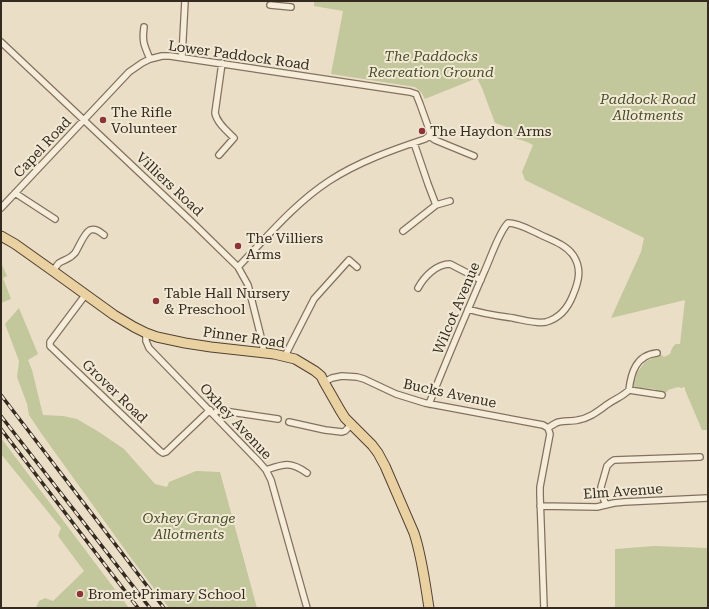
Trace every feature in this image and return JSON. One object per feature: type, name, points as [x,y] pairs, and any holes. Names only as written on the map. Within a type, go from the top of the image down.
[{"type":"main road","name":"Pinner Road","points":[[1,236],[15,244],[114,315],[146,333],[185,343],[285,356],[310,367],[320,376],[340,411],[351,425],[372,445],[385,466],[414,533],[421,557],[429,608]]},
{"type":"street","points":[[182,58],[185,1]]},
{"type":"street","points":[[270,5],[279,3],[291,7]]},
{"type":"street","points":[[144,27],[143,43],[150,59]]},
{"type":"street","name":"Villiers Road","points":[[1,42],[238,267],[248,285],[263,345],[263,352]]},
{"type":"street","name":"Lower Paddock Road","points":[[84,120],[129,72],[150,59],[170,56],[414,93],[417,96],[430,132],[429,136]]},
{"type":"street","points":[[219,155],[234,138],[218,121],[215,113],[222,63]]},
{"type":"street","name":"Capel Road","points":[[1,208],[84,120]]},
{"type":"street","points":[[238,267],[288,215],[316,190],[363,162],[425,139],[429,136],[435,140],[474,156]]},
{"type":"street","points":[[414,143],[436,205]]},
{"type":"street","points":[[15,193],[55,219]]},
{"type":"street","points":[[403,231],[436,205],[450,201]]},
{"type":"street","name":"Wilcot Avenue","points":[[429,404],[468,309],[502,231],[508,223],[519,225],[559,243],[573,254],[578,267],[578,285],[568,306],[561,315],[554,319],[541,322],[480,313],[468,309]]},
{"type":"street","points":[[53,271],[58,264],[73,256],[85,234],[91,230],[96,230],[104,235]]},
{"type":"street","points":[[285,356],[310,306],[320,292],[349,260],[357,267]]},
{"type":"street","points":[[418,288],[425,277],[437,268],[446,264],[450,264],[481,280]]},
{"type":"street","name":"Grover Road","points":[[86,294],[50,342],[50,346],[160,451],[163,453],[166,452],[212,412]]},
{"type":"street","name":"Oxhey Avenue","points":[[146,333],[146,341],[150,348],[266,470],[271,480],[307,608]]},
{"type":"street","points":[[544,608],[540,487],[550,434],[548,428],[557,423],[577,420],[590,416],[621,397],[628,390],[632,374],[639,362],[646,355],[657,353]]},
{"type":"street","name":"Bucks Avenue","points":[[324,382],[332,378],[342,376],[357,377],[401,396],[429,404],[543,425],[548,428]]},
{"type":"street","points":[[628,390],[662,395]]},
{"type":"street","points":[[212,412],[224,411],[278,419]]},
{"type":"street","points":[[290,422],[325,430],[342,432],[351,425]]},
{"type":"street","points":[[606,505],[601,487],[607,466],[614,460],[700,457]]},
{"type":"street","points":[[266,470],[284,464],[289,464],[300,468],[307,473]]},
{"type":"street","name":"Elm Avenue","points":[[540,506],[597,507],[624,502],[708,498]]},
{"type":"green space","points":[[314,1],[708,1],[708,430],[702,430],[685,387],[678,387],[668,390],[667,392],[657,392],[655,389],[634,389],[632,385],[637,373],[645,362],[653,356],[662,355],[664,357],[670,354],[672,348],[676,344],[680,344],[685,300],[611,318],[641,252],[644,238],[525,180],[522,172],[533,145],[505,135],[507,127],[495,123],[477,78],[425,99],[421,92],[415,87],[331,74],[343,11],[314,6]]},
{"type":"green space","points":[[2,265],[7,276],[3,278],[11,299],[1,303],[1,266]]},
{"type":"green space","name":"Oxhey Grange Allotments","points":[[19,308],[38,354],[28,360],[32,370],[43,415],[63,416],[77,419],[99,432],[124,449],[155,484],[167,487],[169,482],[196,471],[220,472],[257,608],[169,608],[131,558],[29,415],[27,404],[17,377],[19,361],[5,324]]},
{"type":"green space","points":[[1,438],[129,608],[36,608],[39,601],[45,598],[53,601],[84,571],[58,536],[61,528],[1,454]]},
{"type":"green space","points":[[654,546],[708,548],[708,608],[615,608],[615,549]]},
{"type":"railway","points":[[1,395],[164,608]]},
{"type":"railway","points":[[1,416],[150,608]]},
{"type":"railway","points":[[1,429],[138,608]]},
{"type":"place","name":"The Rifle Volunteer","points":[[103,120]]},
{"type":"place","name":"The Haydon Arms","points":[[422,131]]},
{"type":"place","name":"The Villiers Arms","points":[[238,246]]},
{"type":"place","name":"Table Hall Nursery & Preschool","points":[[156,301]]},
{"type":"place","name":"Bromet Primary School","points":[[80,594]]},
{"type":"park label","name":"The Paddocks Recreation Ground","points":[[431,64]]},
{"type":"park label","name":"Paddock Road Allotments","points":[[648,108]]}]
